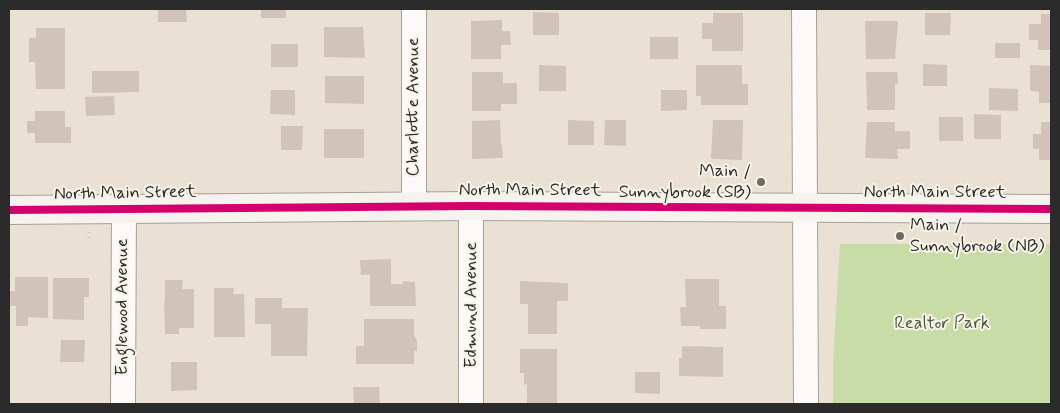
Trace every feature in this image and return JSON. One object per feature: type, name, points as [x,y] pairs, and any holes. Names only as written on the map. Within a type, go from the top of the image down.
[{"type":"main road","name":"North Main Street","points":[[9,210],[414,206],[1051,209]]},
{"type":"street","name":"Charlotte Avenue","points":[[414,9],[414,206]]},
{"type":"street","points":[[804,9],[806,404]]},
{"type":"street","name":"Edmund Avenue","points":[[471,206],[471,404]]},
{"type":"street","name":"Englewood Avenue","points":[[123,404],[124,209]]},
{"type":"green space","name":"Realtor Park","points":[[840,244],[1051,244],[1051,404],[833,404],[833,362]]},
{"type":"building","points":[[158,9],[186,9],[187,22],[158,22]]},
{"type":"building","points":[[261,9],[286,9],[286,18],[261,18]]},
{"type":"building","points":[[533,12],[559,13],[559,35],[533,35]]},
{"type":"building","points":[[713,13],[743,13],[743,51],[712,51],[712,39],[702,39],[702,23],[713,23]]},
{"type":"building","points":[[925,13],[951,13],[950,35],[925,35]]},
{"type":"building","points":[[1041,14],[1051,14],[1051,50],[1038,50],[1038,40],[1029,40],[1029,24],[1041,24]]},
{"type":"building","points":[[501,20],[502,31],[510,31],[511,45],[501,45],[501,59],[471,59],[471,21]]},
{"type":"building","points":[[865,21],[898,21],[895,59],[866,59]]},
{"type":"building","points":[[324,27],[363,27],[365,58],[324,57]]},
{"type":"building","points":[[36,28],[65,28],[65,89],[36,89],[35,62],[29,62],[29,38],[36,38]]},
{"type":"building","points":[[650,37],[678,37],[678,59],[650,59]]},
{"type":"building","points":[[995,43],[1020,43],[1020,58],[995,58]]},
{"type":"building","points":[[271,44],[298,44],[298,67],[271,67]]},
{"type":"building","points":[[923,64],[947,65],[947,86],[923,86]]},
{"type":"building","points":[[539,65],[566,66],[566,91],[539,91]]},
{"type":"building","points":[[696,65],[742,65],[742,84],[748,84],[748,105],[701,105],[701,96],[696,96]]},
{"type":"building","points":[[1030,65],[1051,66],[1051,103],[1039,103],[1039,92],[1030,91]]},
{"type":"building","points":[[92,71],[139,71],[139,92],[92,93]]},
{"type":"building","points":[[472,72],[503,73],[503,83],[517,83],[517,104],[501,104],[501,111],[472,111]]},
{"type":"building","points":[[866,72],[897,72],[898,84],[895,84],[895,110],[867,110]]},
{"type":"building","points":[[325,76],[364,76],[364,104],[325,103]]},
{"type":"building","points":[[989,88],[1018,89],[1018,111],[989,110]]},
{"type":"building","points":[[271,90],[295,90],[295,115],[270,114]]},
{"type":"building","points":[[661,90],[687,90],[687,110],[661,111]]},
{"type":"building","points":[[114,96],[115,115],[86,116],[85,97]]},
{"type":"building","points":[[35,111],[65,111],[65,127],[71,127],[71,143],[35,143],[35,133],[27,133],[27,121],[35,121]]},
{"type":"building","points":[[974,114],[1001,115],[1001,139],[974,139]]},
{"type":"building","points":[[939,117],[963,117],[963,141],[939,141]]},
{"type":"building","points":[[500,120],[503,158],[472,159],[472,121]]},
{"type":"building","points":[[568,120],[594,121],[594,145],[568,145]]},
{"type":"building","points":[[605,120],[626,120],[626,146],[604,145]]},
{"type":"building","points":[[713,120],[743,120],[742,160],[711,158]]},
{"type":"building","points":[[867,122],[895,122],[895,131],[910,131],[910,149],[897,149],[898,159],[865,158]]},
{"type":"building","points":[[1041,122],[1051,122],[1051,160],[1039,159],[1039,149],[1033,149],[1033,134],[1041,134]]},
{"type":"building","points":[[281,126],[303,126],[302,150],[281,150]]},
{"type":"building","points":[[324,129],[364,129],[364,158],[324,158]]},
{"type":"building","points":[[391,259],[391,284],[403,284],[403,281],[415,282],[416,306],[370,306],[370,275],[361,275],[360,260]]},
{"type":"building","points":[[15,277],[48,277],[48,318],[28,317],[28,326],[16,326],[16,306],[10,306],[10,291],[15,291]]},
{"type":"building","points":[[53,278],[89,278],[89,297],[84,297],[84,320],[53,319]]},
{"type":"building","points":[[685,279],[719,279],[719,306],[726,306],[726,329],[700,329],[700,326],[681,326],[680,307],[686,307]]},
{"type":"building","points":[[165,280],[183,280],[182,289],[194,289],[194,328],[179,328],[179,334],[165,334]]},
{"type":"building","points":[[520,281],[568,283],[568,301],[557,301],[557,334],[528,334],[528,304],[520,304]]},
{"type":"building","points":[[214,288],[234,288],[233,294],[244,294],[245,337],[214,337]]},
{"type":"building","points":[[255,298],[282,298],[282,308],[308,308],[307,356],[271,356],[271,324],[255,324]]},
{"type":"building","points":[[364,319],[414,319],[417,351],[414,351],[414,364],[356,364],[356,346],[364,346]]},
{"type":"building","points":[[61,340],[85,340],[84,362],[60,362]]},
{"type":"building","points":[[682,346],[723,347],[723,377],[679,376],[679,358],[682,358]]},
{"type":"building","points":[[520,349],[557,349],[557,403],[527,403],[527,384],[524,385],[524,373],[520,373]]},
{"type":"building","points":[[171,362],[197,362],[197,390],[171,391]]},
{"type":"building","points":[[635,372],[660,372],[660,394],[635,393]]},
{"type":"building","points":[[353,387],[379,387],[380,404],[354,404]]},
{"type":"cycle path","points":[[9,210],[471,206],[1051,209]]},
{"type":"place","name":"Main / Sunnybrook (SB)","points":[[761,182]]},
{"type":"place","name":"Main / Sunnybrook (NB)","points":[[900,236]]}]
